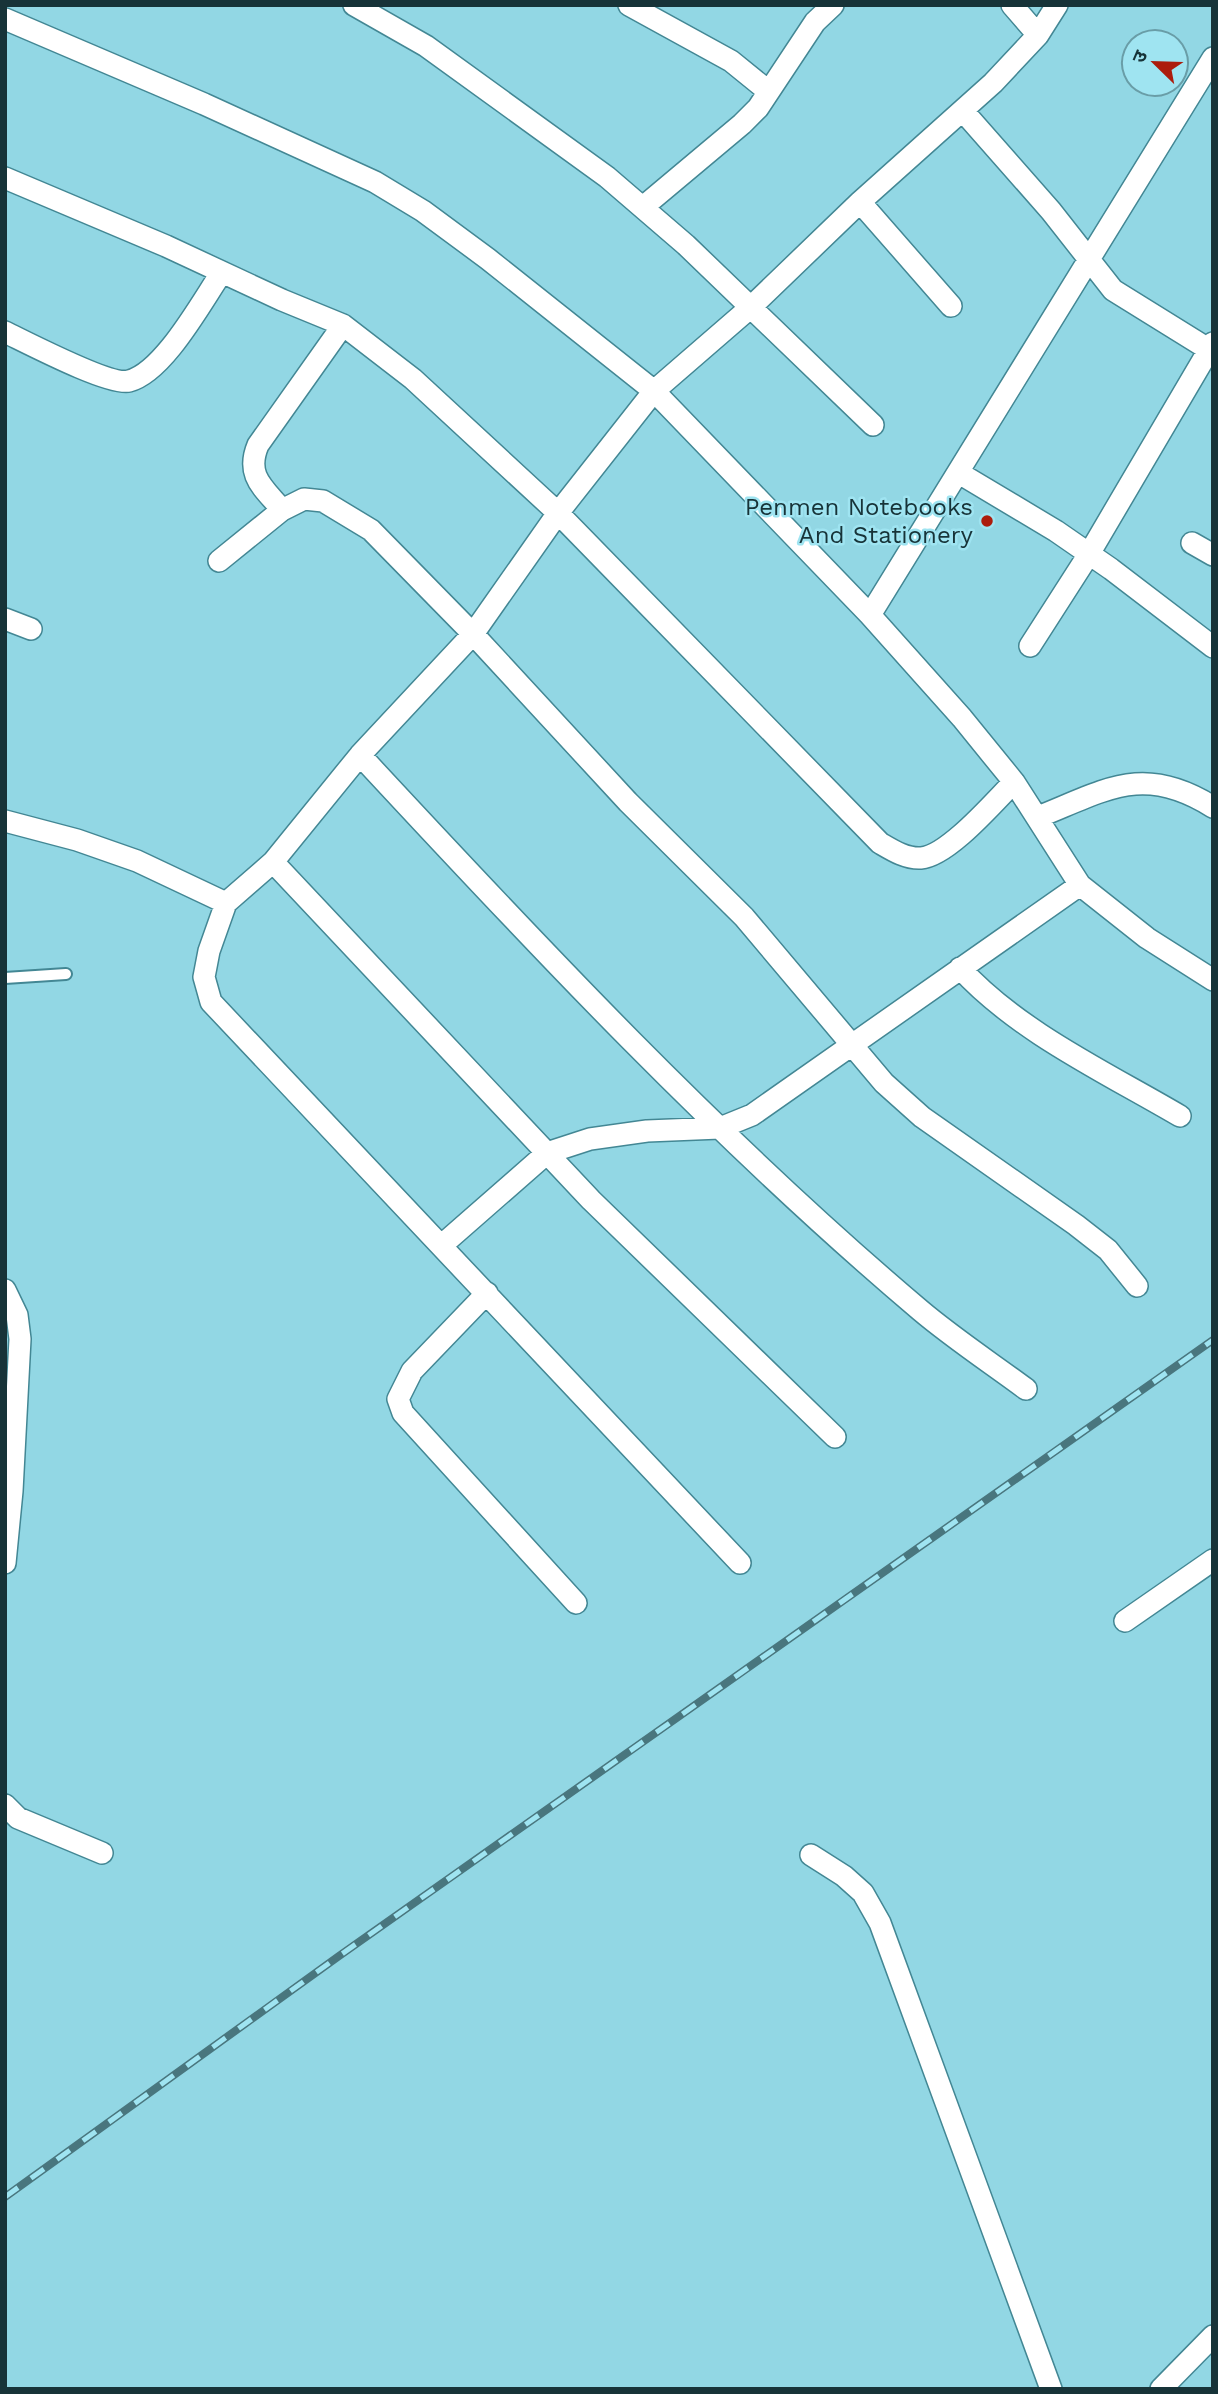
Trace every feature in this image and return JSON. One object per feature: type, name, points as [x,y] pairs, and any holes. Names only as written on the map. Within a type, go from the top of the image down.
[{"type":"street","points":[[354,5],[426,46],[607,177],[751,307],[873,425]]},
{"type":"street","points":[[629,5],[731,61],[768,90]]},
{"type":"street","points":[[643,207],[758,108],[815,22],[833,5]]},
{"type":"street","points":[[1012,5],[1038,35]]},
{"type":"street","points":[[740,1563],[211,1002],[204,978],[209,951],[226,903],[273,862],[360,755],[473,634],[558,513],[654,391],[751,307],[860,202],[993,83],[1038,35],[1057,5]]},
{"type":"street","points":[[5,19],[204,104],[376,183],[422,211],[488,259],[654,391],[870,615],[1014,782],[1080,885],[1147,937],[1213,980]]},
{"type":"street","points":[[870,615],[1213,58]]},
{"type":"street","points":[[963,111],[1051,211],[1113,290],[1211,349],[1089,554],[1030,646]]},
{"type":"street","points":[[5,178],[130,230],[343,325],[413,379],[558,513],[880,844],[897,853],[921,858],[947,848],[1014,782]]},
{"type":"street","points":[[860,202],[951,306]]},
{"type":"street","points":[[5,332],[108,379],[128,382],[146,372],[165,356],[222,272]]},
{"type":"street","points":[[282,510],[255,477],[253,457],[258,445],[343,325]]},
{"type":"street","points":[[959,472],[1056,531],[1172,614],[1213,647]]},
{"type":"street","points":[[219,561],[282,510],[304,499],[323,501],[371,530],[473,634],[611,784],[744,918],[884,1083],[922,1116],[1108,1250],[1137,1286]]},
{"type":"street","points":[[1192,543],[1213,555]]},
{"type":"street","points":[[5,619],[31,629]]},
{"type":"street","points":[[360,755],[646,1057],[720,1128],[824,1227],[921,1312],[1026,1389]]},
{"type":"street","points":[[1038,817],[1114,787],[1146,782],[1169,786],[1197,797],[1213,807]]},
{"type":"street","points":[[5,821],[77,840],[137,861],[226,903]]},
{"type":"street","points":[[273,862],[591,1200],[835,1437]]},
{"type":"street","points":[[442,1245],[547,1153],[601,1138],[648,1131],[720,1128],[752,1115],[1080,885]]},
{"type":"street","points":[[960,968],[996,1004],[1027,1026],[1180,1116]]},
{"type":"street","points":[[5,1290],[17,1315],[20,1339],[5,1563]]},
{"type":"street","points":[[487,1293],[412,1371],[398,1399],[403,1413],[576,1603]]},
{"type":"street","points":[[1125,1620],[1213,1560]]},
{"type":"street","points":[[5,1805],[18,1818],[102,1853]]},
{"type":"street","points":[[811,1855],[844,1876],[863,1894],[880,1923],[1051,2389]]},
{"type":"street","points":[[1161,2389],[1213,2336]]},
{"type":"lane","points":[[5,978],[66,974]]},
{"type":"railway","points":[[5,2197],[339,1956],[1213,1340]]},
{"type":"place","name":"Penmen Notebooks And Stationery","points":[[987,521]]}]
